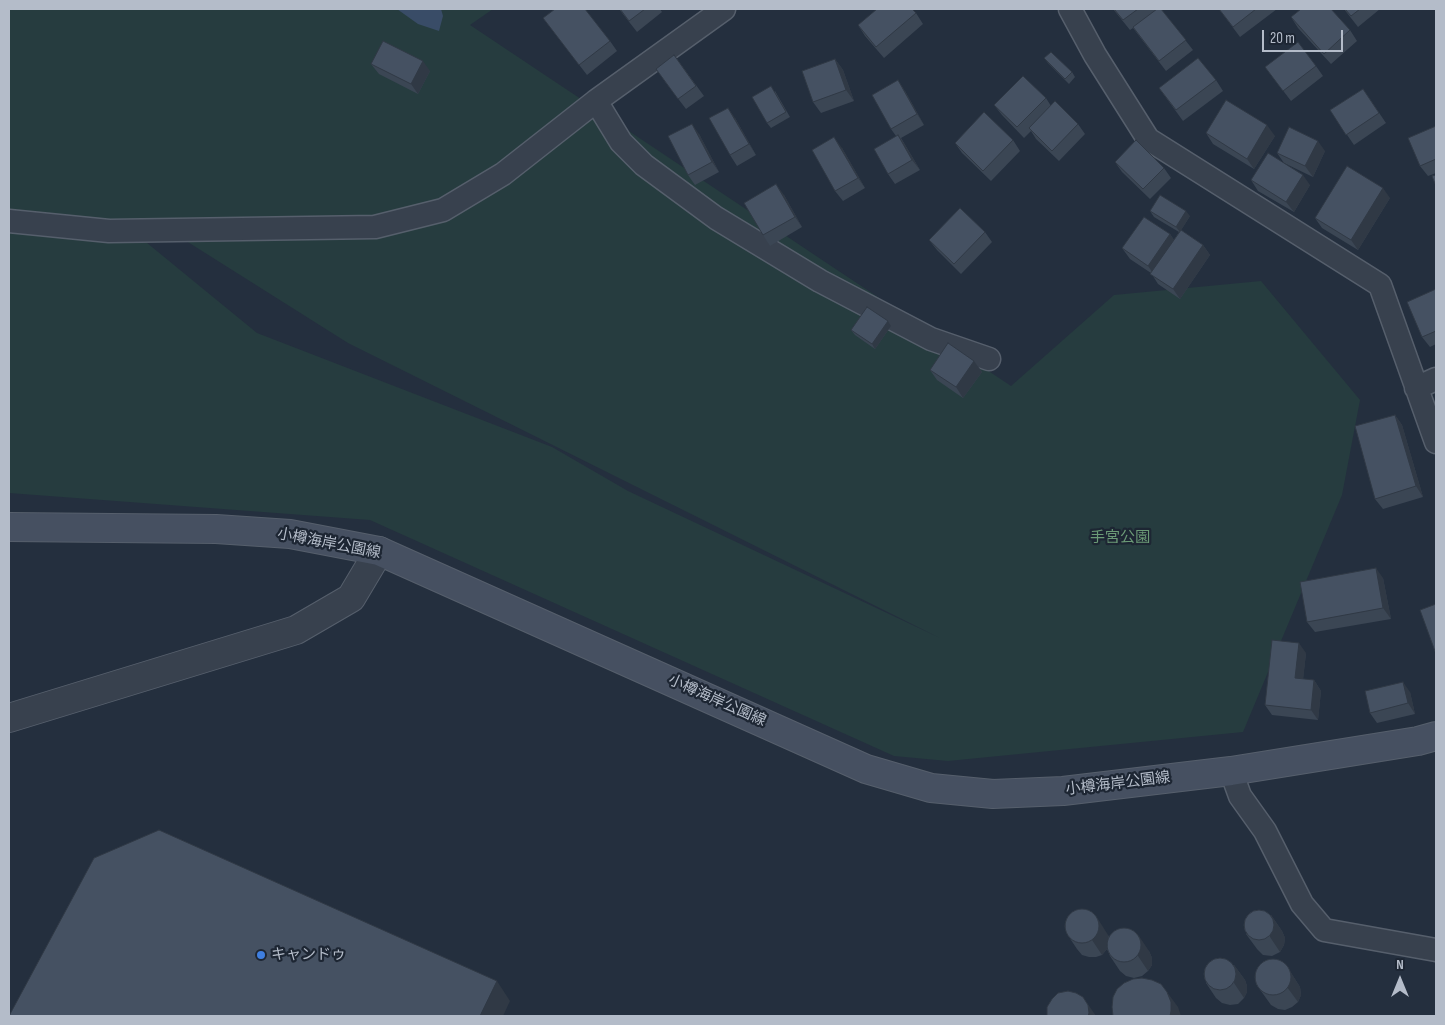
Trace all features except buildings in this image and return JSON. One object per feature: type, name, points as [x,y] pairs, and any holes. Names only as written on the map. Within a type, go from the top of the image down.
[{"type":"main road","name":"小樽海岸公園線","points":[[9,527],[244,531],[290,534],[379,551],[866,769],[931,788],[993,794],[1063,791],[1231,770],[1418,741],[1436,736]]},
{"type":"street","points":[[9,222],[109,232],[375,227],[443,210],[503,174],[596,102],[724,9]]},
{"type":"street","points":[[1070,9],[1095,55],[1148,139],[1380,285],[1436,442]]},
{"type":"street","points":[[596,102],[621,142],[644,165],[716,218],[820,281],[931,338],[989,359]]},
{"type":"street","points":[[1416,388],[1436,379]]},
{"type":"street","points":[[9,718],[296,630],[352,598],[379,551]]},
{"type":"street","points":[[1231,770],[1240,796],[1265,831],[1302,904],[1324,930],[1436,950]]},
{"type":"green space","name":"手宮公園","points":[[9,9],[493,9],[470,25],[1011,386],[1114,295],[1261,281],[1360,400],[1342,495],[1243,732],[948,761],[894,756],[370,520],[9,493]],"holes":[[[119,220],[164,227],[348,343],[940,638],[628,491],[552,447],[257,333]]]},
{"type":"water","points":[[397,9],[441,9],[443,16],[439,31],[418,24]]},
{"type":"place","name":"キャンドゥ","points":[[261,955]]}]
